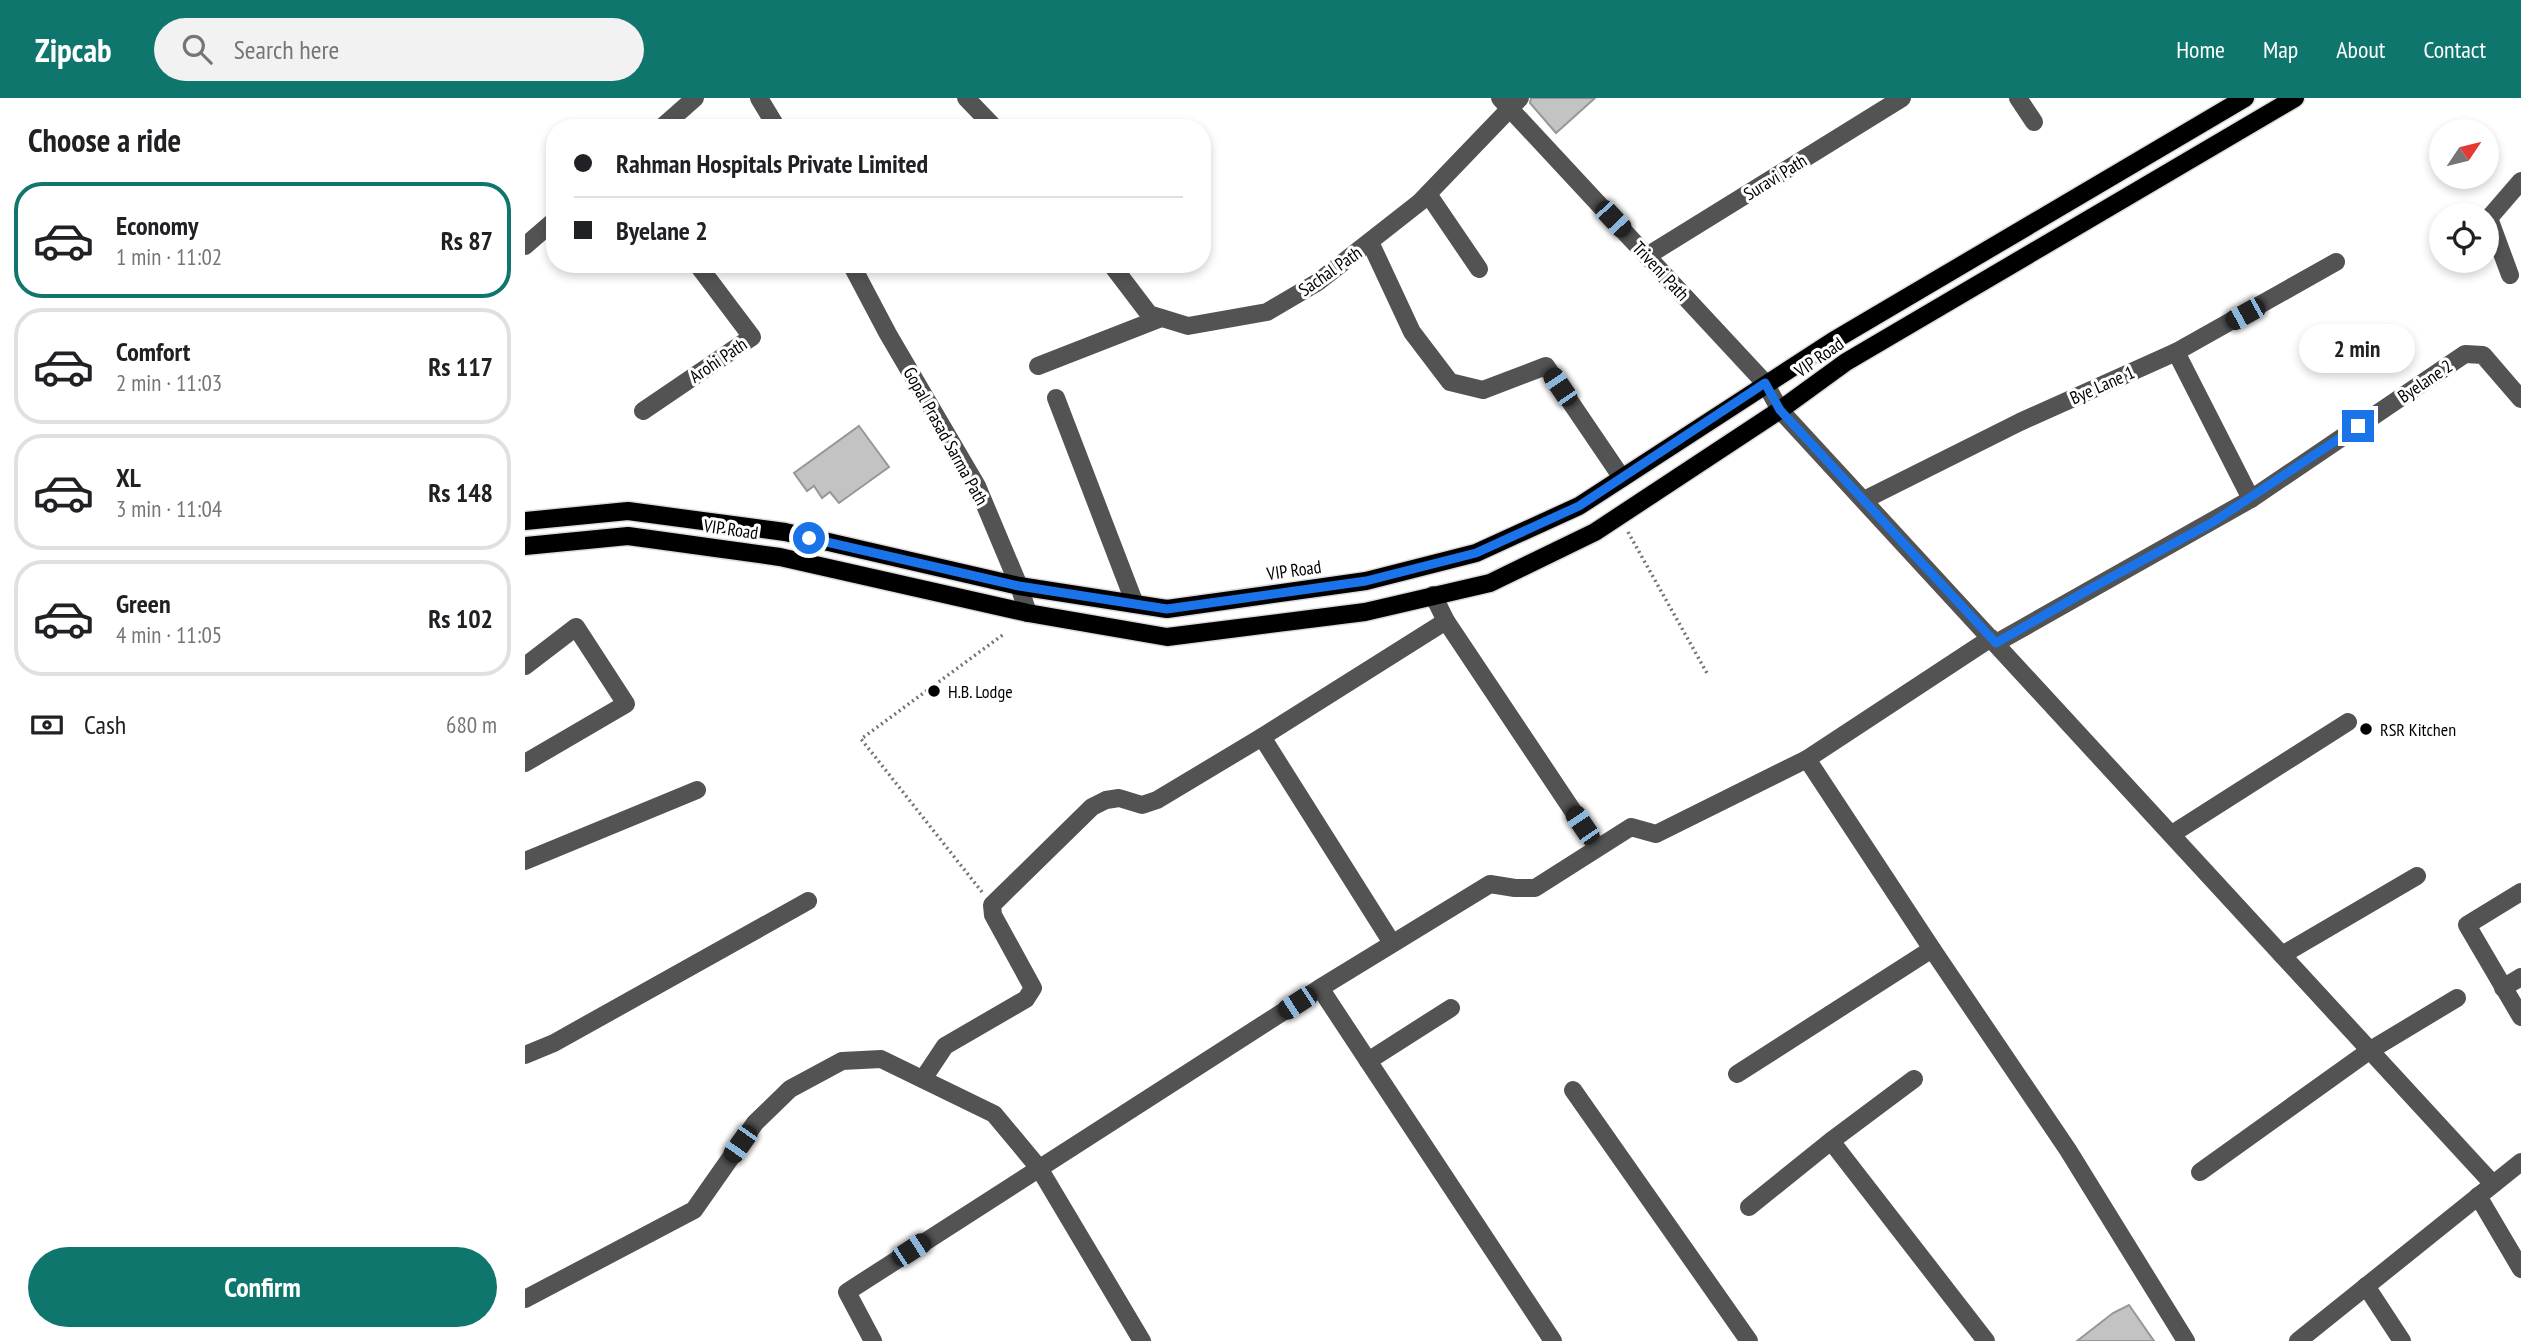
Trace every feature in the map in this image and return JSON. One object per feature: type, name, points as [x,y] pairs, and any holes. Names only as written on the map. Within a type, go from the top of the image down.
[{"type":"main road","name":"VIP Road","points":[[525,521],[628,511],[785,532],[1019,586],[1167,609],[1353,583],[1464,556],[1579,506],[1765,383],[2005,238],[2245,98]]},
{"type":"main road","name":"VIP Road","points":[[525,546],[628,536],[780,557],[1027,614],[1167,637],[1365,612],[1490,583],[1595,532],[1780,410],[1846,362],[2295,98]]},
{"type":"street","points":[[671,119],[695,98]]},
{"type":"street","points":[[759,98],[772,119]]},
{"type":"street","points":[[966,98],[986,119]]},
{"type":"street","name":"Suravi Path","points":[[1647,256],[1902,98]]},
{"type":"street","points":[[2018,98],[2034,122]]},
{"type":"street","name":"Triveni Path","points":[[1510,102],[1765,383],[1780,410],[2493,1184]]},
{"type":"street","name":"Sachal Path","points":[[1118,273],[1149,314],[1188,326],[1267,312],[1318,282],[1428,194],[1510,102]]},
{"type":"street","points":[[2510,275],[2489,218],[2521,181]]},
{"type":"street","points":[[1428,194],[1479,269]]},
{"type":"street","points":[[525,246],[546,228]]},
{"type":"street","points":[[1370,242],[1412,332],[1450,382],[1483,390],[1546,366],[1622,478]]},
{"type":"street","name":"Bye Lane 1","points":[[1864,500],[2020,422],[2176,352],[2336,262]]},
{"type":"street","name":"Arohi Path","points":[[643,411],[752,337],[704,273]]},
{"type":"street","name":"Gopal Prasad Sarma Path","points":[[856,273],[888,334],[977,486],[1019,586],[1027,614]]},
{"type":"street","points":[[1038,366],[1161,318]]},
{"type":"street","points":[[2176,352],[2251,499]]},
{"type":"street","name":"Byelane 2","points":[[873,1341],[847,1292],[1321,988],[1490,884],[1535,888],[1631,827],[1656,834],[1807,758],[1993,641],[2251,499],[2465,354],[2483,355],[2521,399]]},
{"type":"street","points":[[1056,398],[1135,604]]},
{"type":"street","points":[[1433,595],[1446,621],[1597,847]]},
{"type":"street","points":[[923,1079],[945,1046],[1025,999],[1033,988],[992,915],[992,905],[1092,807],[1106,800],[1119,798],[1142,805],[1157,800],[1446,621]]},
{"type":"street","points":[[525,666],[576,627],[626,704],[525,763]]},
{"type":"street","points":[[2172,834],[2348,722]]},
{"type":"street","points":[[1262,737],[1392,943]]},
{"type":"street","points":[[1807,758],[2068,1150],[2186,1341]]},
{"type":"street","points":[[525,861],[697,790]]},
{"type":"street","points":[[2282,955],[2417,876]]},
{"type":"street","points":[[2521,892],[2466,925],[2521,1017]]},
{"type":"street","points":[[525,1055],[554,1043],[808,901]]},
{"type":"street","points":[[1738,1074],[1932,949]]},
{"type":"street","points":[[2503,988],[2521,976]]},
{"type":"street","points":[[1321,988],[1553,1341]]},
{"type":"street","points":[[2200,1172],[2369,1051],[2457,998]]},
{"type":"street","points":[[1368,1061],[1451,1008]]},
{"type":"street","points":[[525,1299],[694,1210],[755,1123],[790,1089],[842,1061],[881,1059],[994,1114],[1039,1168],[1142,1341]]},
{"type":"street","points":[[1749,1207],[1914,1079]]},
{"type":"street","points":[[1573,1090],[1749,1341]]},
{"type":"street","points":[[1831,1141],[1986,1341]]},
{"type":"street","points":[[2298,1341],[2521,1162]]},
{"type":"street","points":[[2478,1196],[2521,1269]]},
{"type":"street","points":[[2366,1286],[2402,1341]]},
{"type":"path","points":[[1628,532],[1708,675]]},
{"type":"path","points":[[992,905],[861,739],[1004,634]]},
{"type":"building","points":[[1531,98],[1595,98],[1556,133],[1530,103]]},
{"type":"building","points":[[859,426],[889,467],[839,503],[830,492],[822,498],[814,486],[807,491],[794,473]]},
{"type":"building","points":[[2129,1305],[2154,1341],[2077,1341],[2113,1313]]},
{"type":"place","name":"H.B. Lodge","points":[[934,691]]},
{"type":"place","name":"RSR Kitchen","points":[[2366,729]]},
{"type":"route","points":[[809,538],[1019,586],[1167,609],[1366,581],[1476,553],[1579,506],[1765,383],[1780,410],[1996,643],[2213,522],[2358,426]]}]
